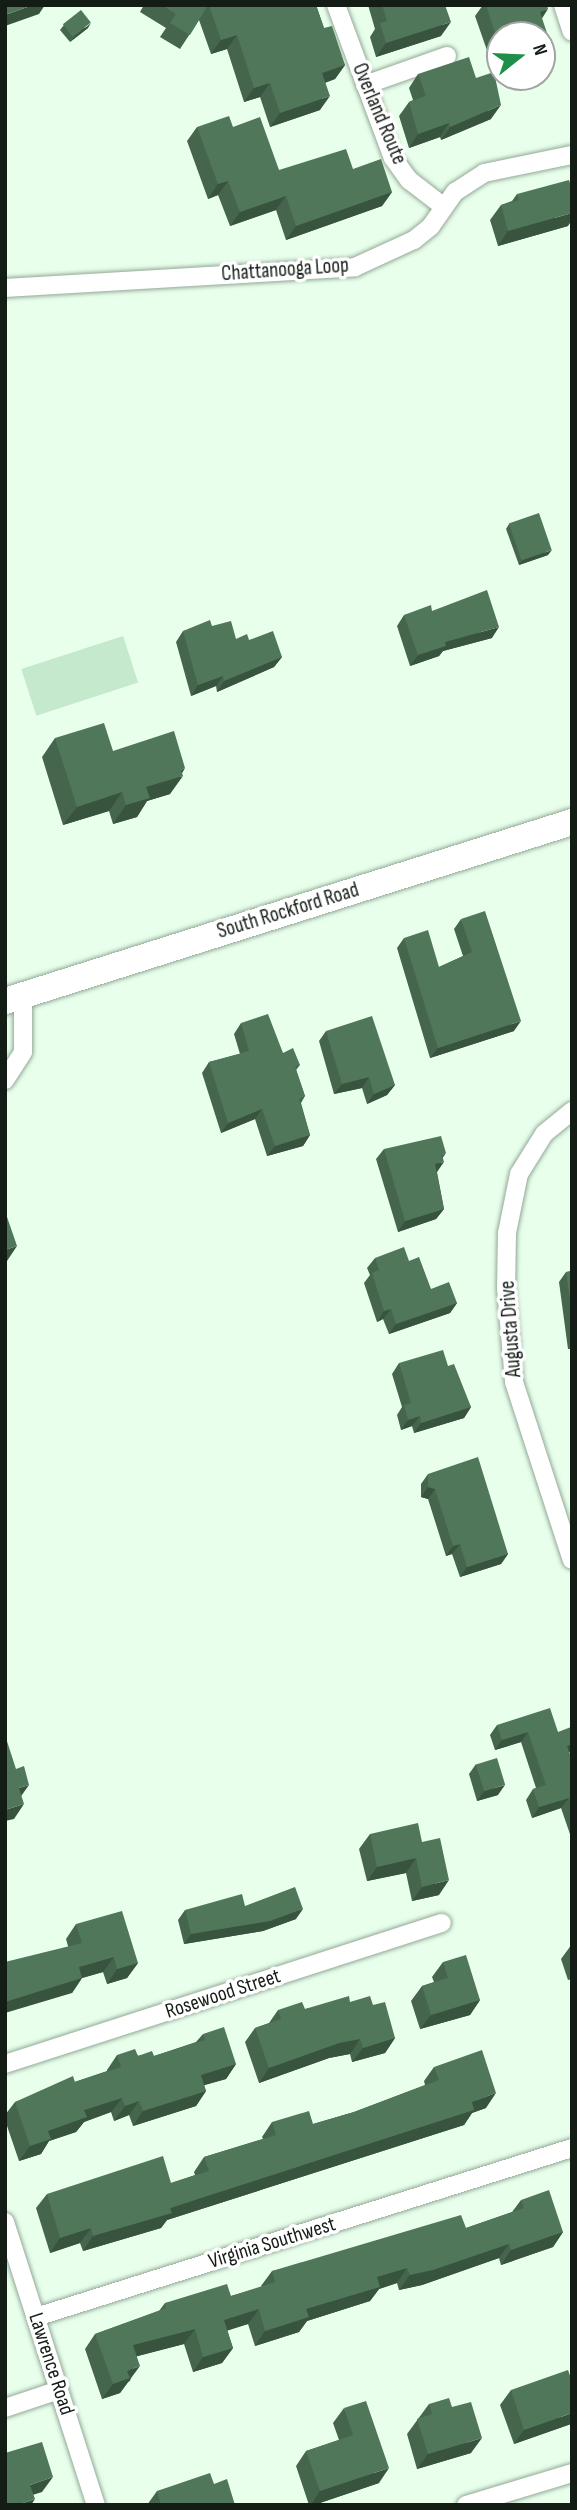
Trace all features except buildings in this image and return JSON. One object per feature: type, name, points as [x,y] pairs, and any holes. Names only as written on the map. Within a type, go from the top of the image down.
[{"type":"street","name":"Overland Route","points":[[336,5],[393,158],[408,180],[444,207]]},
{"type":"street","points":[[564,5],[572,32]]},
{"type":"street","points":[[365,85],[447,56]]},
{"type":"street","name":"Chattanooga Loop","points":[[5,288],[355,267],[414,240],[466,182],[484,173],[572,155]]},
{"type":"street","name":"South Rockford Road","points":[[14,998],[572,822]]},
{"type":"street","points":[[5,1080],[23,1052],[14,998]]},
{"type":"street","name":"Augusta Drive","points":[[572,1111],[544,1134],[519,1174],[508,1233],[506,1289],[514,1381],[572,1560]]},
{"type":"street","name":"Rosewood Street","points":[[5,2064],[442,1923]]},
{"type":"street","name":"Virginia Southwest","points":[[36,2317],[572,2148]]},
{"type":"street","name":"Lawrence Road","points":[[5,2222],[96,2505]]},
{"type":"street","points":[[5,2408],[59,2390]]},
{"type":"street","points":[[466,2505],[572,2473]]},
{"type":"green space","points":[[123,636],[138,683],[36,716],[21,669]]}]
